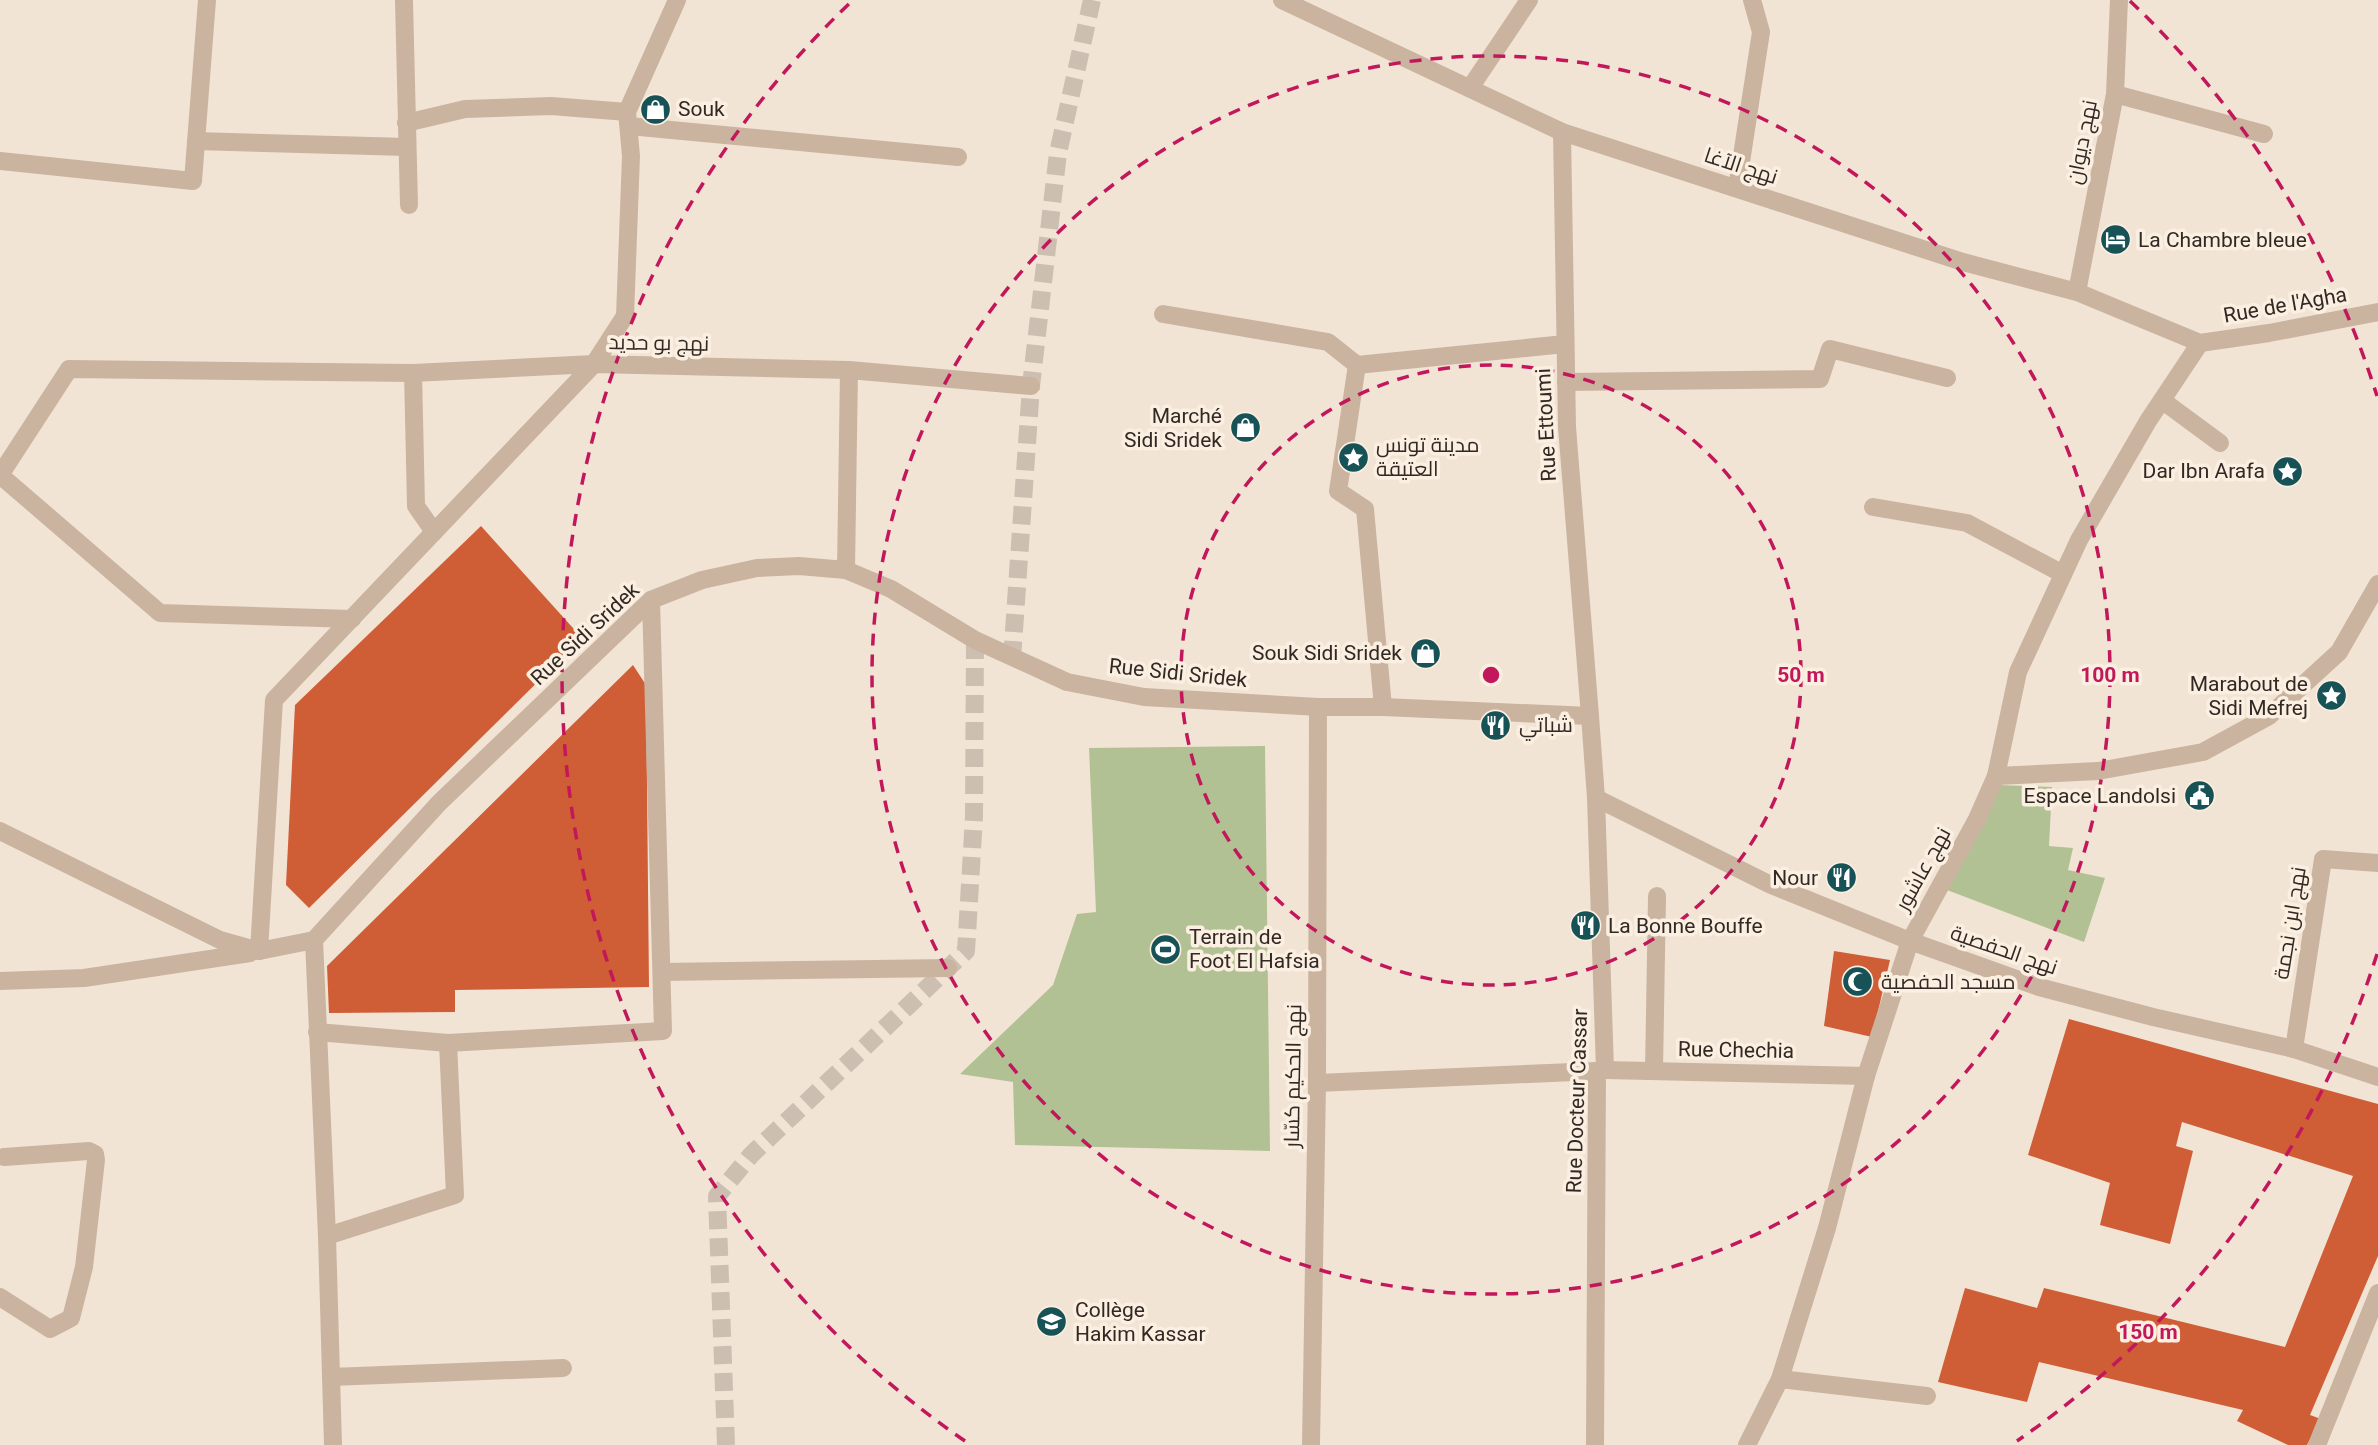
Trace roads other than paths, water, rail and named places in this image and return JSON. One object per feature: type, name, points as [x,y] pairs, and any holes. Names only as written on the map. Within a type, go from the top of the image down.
[{"type":"street","points":[[0,161],[193,181],[206,0]]},
{"type":"street","points":[[404,0],[408,205]]},
{"type":"street","points":[[352,618],[160,613],[0,475],[69,369],[414,373],[594,364],[625,316],[631,156],[628,119],[677,0]]},
{"type":"street","name":"نهج الآغا","points":[[1282,0],[1562,132],[1963,262],[2077,292],[2200,343]]},
{"type":"street","points":[[1470,88],[1529,0]]},
{"type":"street","points":[[1737,188],[1761,33],[1752,0]]},
{"type":"street","name":"نهج ديوان","points":[[2077,292],[2115,94],[2119,0]]},
{"type":"street","points":[[2115,94],[2263,134]]},
{"type":"street","points":[[406,122],[464,109],[551,106],[628,119],[958,157]]},
{"type":"street","name":"Rue Ettoumi","points":[[1562,132],[1567,427],[1590,716]]},
{"type":"street","points":[[196,141],[407,147]]},
{"type":"street","name":"Rue de l'Agha","points":[[2200,343],[2269,334],[2378,312]]},
{"type":"street","points":[[1163,314],[1328,342],[1357,365],[1566,344]]},
{"type":"street","name":"نهج عاشور","points":[[1747,1445],[1780,1380],[1827,1228],[1866,1076],[1910,941],[1976,820],[1996,775],[2018,672],[2079,540],[2148,421],[2200,343]]},
{"type":"street","points":[[1566,382],[1820,380],[1830,349],[1947,379]]},
{"type":"street","name":"نهج بو حديد","points":[[259,951],[274,699],[594,364],[849,370],[1031,386]]},
{"type":"street","points":[[1357,365],[1338,491],[1365,509],[1383,707]]},
{"type":"street","points":[[846,570],[849,370]]},
{"type":"street","points":[[414,373],[416,506],[434,532]]},
{"type":"street","points":[[2162,401],[2220,443]]},
{"type":"street","points":[[1873,507],[1967,523],[2063,574]]},
{"type":"street","name":"Rue Sidi Sridek","points":[[314,940],[439,803],[651,600],[702,580],[757,568],[799,566],[846,570],[891,589],[975,640],[1067,682],[1144,696],[1318,707],[1383,707],[1590,716]]},
{"type":"street","points":[[1996,775],[2098,771],[2203,752],[2269,716],[2339,652],[2378,584]]},
{"type":"street","points":[[317,1032],[448,1043],[663,1031],[651,600]]},
{"type":"street","name":"نهج الحكيم كسّار","points":[[1311,1445],[1317,1083],[1318,707]]},
{"type":"street","name":"Rue Docteur Cassar","points":[[1590,716],[1596,798],[1601,1070],[1595,1445]]},
{"type":"street","name":"نهج الحفصية","points":[[1596,798],[1772,885],[1910,941],[2039,987],[2153,1017],[2294,1049],[2378,1077]]},
{"type":"street","points":[[0,831],[220,940],[259,951]]},
{"type":"street","name":"نهج ابن نجمة","points":[[2294,1049],[2323,859],[2378,863]]},
{"type":"street","points":[[1654,1071],[1657,896]]},
{"type":"street","points":[[0,981],[84,978],[314,940],[334,1445]]},
{"type":"street","points":[[662,972],[948,968]]},
{"type":"street","points":[[327,1236],[455,1195],[448,1043]]},
{"type":"street","name":"Rue Chechia","points":[[1317,1083],[1601,1070],[1866,1076]]},
{"type":"street","points":[[0,1297],[50,1329],[71,1318],[84,1267],[96,1160],[95,1154],[89,1151],[4,1157]]},
{"type":"street","points":[[2317,1445],[2378,1293]]},
{"type":"street","points":[[331,1377],[563,1368]]},
{"type":"street","points":[[1780,1380],[1927,1396]]},
{"type":"tunnel","points":[[1012,659],[1031,386],[1058,153],[1092,0]]},
{"type":"tunnel","points":[[726,1445],[717,1196],[751,1155],[966,951],[974,817],[975,640]]},
{"type":"place","name":"Souk","points":[[655,109]]},
{"type":"place","name":"La Chambre bleue","points":[[2115,240]]},
{"type":"place","name":"Marché Sidi Sridek","points":[[1245,428]]},
{"type":"place","name":"مدينة تونس العتيقة","points":[[1353,457]]},
{"type":"place","name":"Dar Ibn Arafa","points":[[2288,471]]},
{"type":"place","name":"Souk Sidi Sridek","points":[[1425,653]]},
{"type":"place","name":"Marabout de Sidi Mefrej","points":[[2331,696]]},
{"type":"place","name":"شباتي","points":[[1496,725]]},
{"type":"place","name":"Espace Landolsi","points":[[2199,796]]},
{"type":"place","name":"Nour","points":[[1841,878]]},
{"type":"place","name":"La Bonne Bouffe","points":[[1585,926]]},
{"type":"place","name":"Terrain de Foot El Hafsia","points":[[1166,949]]},
{"type":"place","name":"مسجد الحفصية","points":[[1858,982]]},
{"type":"place","name":"Collège Hakim Kassar","points":[[1052,1322]]}]
